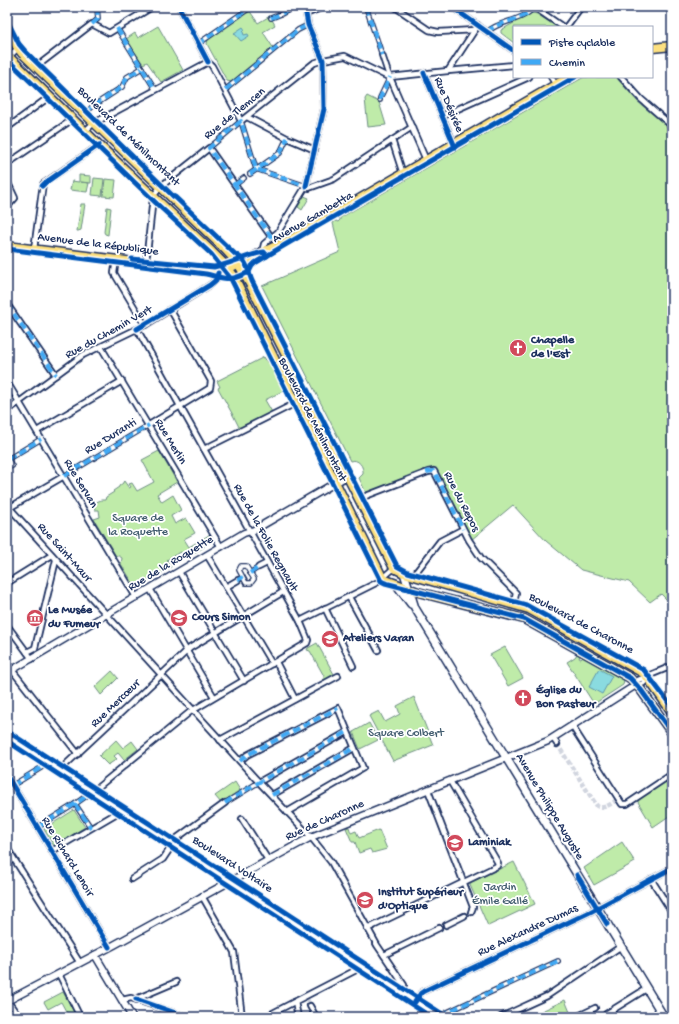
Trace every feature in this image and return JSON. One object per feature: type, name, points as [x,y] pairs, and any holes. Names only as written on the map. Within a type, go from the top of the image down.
[{"type":"main road","name":"Boulevard de Ménilmontant","points":[[7,28],[18,48],[36,67],[238,263],[394,568]]},
{"type":"main road","points":[[653,48],[672,46]]},
{"type":"main road","name":"Boulevard de Ménilmontant","points":[[8,56],[228,268],[233,275],[384,579]]},
{"type":"main road","name":"Avenue Gambetta","points":[[261,253],[309,228],[567,78]]},
{"type":"main road","name":"Avenue de la République","points":[[7,246],[233,275]]},
{"type":"main road","points":[[218,273],[261,253]]},
{"type":"main road","points":[[233,275],[243,271],[261,253]]},
{"type":"main road","name":"Boulevard de Ménilmontant","points":[[296,403],[307,398]]},
{"type":"main road","name":"Boulevard de Charonne","points":[[394,568],[413,576],[529,609],[647,676],[672,712]]},
{"type":"main road","name":"Avenue Philippe Auguste","points":[[404,573],[415,608],[664,1017]]},
{"type":"main road","name":"Boulevard de Charonne","points":[[384,579],[418,592],[524,619],[630,678],[672,733]]},
{"type":"main road","name":"Avenue Philippe Auguste","points":[[396,584],[415,608]]},
{"type":"main road","name":"Boulevard de Charonne","points":[[524,619],[529,609]]},
{"type":"main road","name":"Boulevard Voltaire","points":[[7,736],[437,1017]]},
{"type":"street","points":[[36,67],[98,19],[97,7]]},
{"type":"street","points":[[92,24],[107,33],[110,33],[152,7]]},
{"type":"street","points":[[179,7],[241,122],[256,169]]},
{"type":"street","points":[[198,44],[251,7]]},
{"type":"street","points":[[271,18],[294,7]]},
{"type":"street","points":[[261,253],[263,246],[278,232],[306,186],[324,109],[323,60],[308,25],[305,7]]},
{"type":"street","points":[[306,14],[323,7]]},
{"type":"street","points":[[366,7],[390,77],[426,160]]},
{"type":"street","points":[[395,7],[429,30],[438,32],[477,28]]},
{"type":"street","points":[[452,7],[477,28],[488,32],[513,50]]},
{"type":"street","points":[[488,32],[493,27],[508,22],[530,11],[534,7],[562,26]]},
{"type":"street","points":[[567,26],[581,7]]},
{"type":"street","points":[[225,90],[298,30],[308,25]]},
{"type":"street","points":[[117,28],[155,89]]},
{"type":"street","points":[[448,72],[477,28]]},
{"type":"street","name":"Boulevard de Ménilmontant","points":[[8,56],[18,48]]},
{"type":"street","name":"Rue de Tlemcen","points":[[154,196],[160,187],[314,63],[345,56],[390,77]]},
{"type":"street","points":[[94,123],[208,62]]},
{"type":"street","points":[[390,77],[513,66]]},
{"type":"street","points":[[85,114],[93,106],[122,87],[127,77],[142,68]]},
{"type":"street","name":"Rue Désirée","points":[[424,74],[454,144]]},
{"type":"street","points":[[380,100],[390,77]]},
{"type":"street","points":[[442,116],[527,78]]},
{"type":"street","points":[[552,78],[556,85]]},
{"type":"street","points":[[622,78],[640,98],[672,126]]},
{"type":"street","points":[[7,128],[49,97]]},
{"type":"street","points":[[247,118],[315,150]]},
{"type":"street","points":[[7,164],[72,119]]},
{"type":"street","name":"Boulevard de Ménilmontant","points":[[85,131],[94,123]]},
{"type":"street","points":[[256,169],[309,188],[334,179],[412,127]]},
{"type":"street","points":[[250,174],[280,153],[287,138]]},
{"type":"street","points":[[392,140],[403,174]]},
{"type":"street","points":[[34,249],[42,186],[99,145]]},
{"type":"street","points":[[209,148],[272,238]]},
{"type":"street","points":[[235,185],[244,178]]},
{"type":"street","points":[[7,181],[15,198],[7,207]]},
{"type":"street","points":[[146,263],[154,196]]},
{"type":"street","points":[[116,260],[114,272],[145,325]]},
{"type":"street","name":"Rue du Chemin Vert","points":[[7,411],[83,355],[145,325],[170,310],[215,281],[218,273]]},
{"type":"street","points":[[7,304],[56,375]]},
{"type":"street","name":"Rue Duranti","points":[[8,507],[149,426],[210,388],[211,381],[170,310]]},
{"type":"street","name":"Rue de la Folie Regnault","points":[[92,792],[194,710],[307,644],[308,640],[300,621],[137,329]]},
{"type":"street","name":"Rue Merlin","points":[[101,347],[221,547]]},
{"type":"street","points":[[37,431],[122,381]]},
{"type":"street","name":"Rue Servan","points":[[7,382],[136,597]]},
{"type":"street","points":[[204,449],[296,403]]},
{"type":"street","points":[[12,466],[7,458],[42,439]]},
{"type":"street","name":"Rue du Repos","points":[[358,500],[432,471],[435,472],[463,529],[481,558],[516,593],[514,604]]},
{"type":"street","name":"Rue de la Roquette","points":[[8,672],[150,590],[207,555],[249,531],[254,530],[347,476]]},
{"type":"street","name":"Rue Saint-Maur","points":[[8,507],[162,674],[220,740],[311,837],[331,862],[368,929],[404,985],[402,993]]},
{"type":"street","points":[[413,576],[440,541],[463,529]]},
{"type":"street","points":[[207,555],[295,699]]},
{"type":"street","points":[[7,583],[52,556]]},
{"type":"street","points":[[35,648],[56,560]]},
{"type":"street","points":[[250,573],[267,563]]},
{"type":"street","points":[[241,566],[246,566],[250,573],[254,579],[251,583],[246,583],[239,570],[241,566]]},
{"type":"street","points":[[300,621],[384,579],[394,568]]},
{"type":"street","points":[[179,572],[244,681]]},
{"type":"street","points":[[226,587],[243,577]]},
{"type":"street","points":[[150,590],[214,698]]},
{"type":"street","name":"Rue Mercœur","points":[[60,770],[186,651],[283,592]]},
{"type":"street","points":[[349,597],[378,650]]},
{"type":"street","points":[[325,608],[353,666]]},
{"type":"street","points":[[7,625],[32,658]]},
{"type":"street","points":[[27,652],[35,648]]},
{"type":"street","points":[[35,648],[40,654]]},
{"type":"street","points":[[647,676],[672,666]]},
{"type":"street","points":[[8,672],[78,754]]},
{"type":"street","points":[[220,740],[338,676]]},
{"type":"street","name":"Rue de Charonne","points":[[7,1000],[95,955],[311,837],[548,741],[555,741],[572,726],[636,684],[640,685],[644,683],[647,676]]},
{"type":"street","points":[[240,761],[247,755],[338,708],[363,768],[287,812]]},
{"type":"street","points":[[572,726],[622,804],[627,804],[672,774]]},
{"type":"street","points":[[132,879],[163,859],[177,838],[224,803],[347,732]]},
{"type":"street","points":[[272,795],[354,748]]},
{"type":"street","points":[[13,785],[49,763]]},
{"type":"street","name":"Rue Richard Lenoir","points":[[7,776],[109,947]]},
{"type":"street","points":[[368,929],[497,866],[498,862],[450,781]]},
{"type":"street","points":[[428,790],[473,907],[471,912]]},
{"type":"street","points":[[38,827],[92,792]]},
{"type":"street","points":[[75,804],[91,828]]},
{"type":"street","points":[[52,851],[120,810]]},
{"type":"street","points":[[242,818],[268,860]]},
{"type":"street","points":[[7,848],[80,963]]},
{"type":"street","name":"Rue Alexandre Dumas","points":[[415,1002],[424,991],[597,909],[672,868]]},
{"type":"street","points":[[651,879],[672,913]]},
{"type":"street","points":[[202,896],[234,952],[242,1017]]},
{"type":"street","points":[[446,925],[464,916]]},
{"type":"street","points":[[384,955],[439,928]]},
{"type":"street","points":[[501,1017],[547,996],[620,947]]},
{"type":"street","points":[[95,955],[132,1017]]},
{"type":"street","points":[[437,1017],[558,961]]},
{"type":"street","points":[[265,1017],[362,967]]},
{"type":"street","points":[[59,974],[80,1017]]},
{"type":"street","points":[[136,999],[176,982]]},
{"type":"street","points":[[605,1017],[606,1014],[646,989]]},
{"type":"street","points":[[122,1000],[132,998],[136,999],[187,1017]]},
{"type":"street","points":[[7,1000],[19,1017]]},
{"type":"street","points":[[295,1002],[298,1017]]},
{"type":"street","points":[[310,1006],[316,1017]]},
{"type":"street","points":[[576,1017],[595,1008]]},
{"type":"green space","points":[[249,10],[258,23],[270,16],[275,25],[263,32],[274,49],[232,82],[227,81],[207,44],[208,39]]},
{"type":"green space","points":[[532,13],[537,14],[555,26],[513,26],[513,42],[501,33],[501,30]]},
{"type":"green space","points":[[158,26],[183,70],[161,82],[147,62],[143,64],[126,39],[135,33],[138,38]]},
{"type":"green space","points":[[582,78],[617,78],[637,101],[672,131],[672,597],[667,600],[661,594],[650,602],[629,582],[581,570],[546,541],[513,505],[471,540],[434,467],[366,493],[359,478],[363,474],[360,463],[353,460],[350,461],[262,286],[340,252],[333,223],[336,221],[338,222],[340,218]]},
{"type":"green space","points":[[367,96],[379,102],[386,125],[368,127],[365,99]]},
{"type":"green space","points":[[79,175],[91,176],[91,183],[80,182],[89,183],[87,192],[70,190],[72,181],[79,182]]},
{"type":"green space","points":[[94,178],[104,179],[102,196],[92,195]]},
{"type":"green space","points":[[105,179],[116,180],[114,197],[103,196]]},
{"type":"green space","points":[[304,196],[309,198],[302,210],[298,207]]},
{"type":"green space","points":[[81,204],[85,204],[81,230],[77,231]]},
{"type":"green space","points":[[107,207],[111,208],[108,235],[104,232]]},
{"type":"green space","points":[[264,357],[267,362],[269,361],[283,391],[265,400],[272,412],[240,429],[218,388],[220,387],[217,381]]},
{"type":"green space","name":"Square de la Roquette","points":[[159,451],[177,482],[157,494],[162,502],[173,495],[181,510],[171,516],[175,524],[186,518],[195,533],[184,539],[189,547],[209,535],[210,537],[202,542],[204,547],[185,558],[181,552],[168,559],[167,560],[171,567],[137,587],[121,564],[122,558],[116,556],[94,519],[100,517],[99,510],[95,510],[94,506],[88,504],[91,501],[94,503],[105,500],[106,497],[114,492],[113,491],[124,481],[129,488],[131,487],[129,484],[132,483],[137,491],[154,482],[142,460]]},
{"type":"green space","points":[[317,643],[335,676],[325,681],[323,680],[324,676],[310,651],[307,650]]},
{"type":"green space","points":[[505,647],[523,678],[508,686],[490,655]]},
{"type":"green space","points":[[577,654],[580,656],[579,658],[581,659],[583,657],[624,680],[623,685],[594,704],[567,662]]},
{"type":"green space","points":[[112,671],[118,678],[101,695],[95,687]]},
{"type":"green space","name":"Square Colbert","points":[[414,697],[433,745],[393,761],[369,716],[379,711],[385,722],[400,714],[397,706]]},
{"type":"green space","points":[[369,723],[378,740],[360,749],[353,732]]},
{"type":"green space","points":[[116,740],[123,748],[132,741],[138,749],[124,760],[118,753],[114,756],[117,759],[108,765],[99,756]]},
{"type":"green space","points":[[672,778],[672,814],[653,827],[638,800]]},
{"type":"green space","points":[[235,782],[240,790],[221,803],[215,796]]},
{"type":"green space","points":[[74,810],[85,827],[54,846],[44,829]]},
{"type":"green space","points":[[349,827],[351,833],[356,831],[359,838],[379,830],[387,849],[372,853],[370,849],[359,853],[355,842],[352,842],[346,828]]},
{"type":"green space","points":[[622,842],[635,862],[594,885],[584,868]]},
{"type":"green space","name":"Jardin Émile Gallé","points":[[514,862],[535,904],[488,926],[470,883]]},
{"type":"green space","points":[[63,992],[77,1017],[69,1017],[61,1002],[48,1009],[44,1002]]},
{"type":"green space","points":[[565,1000],[572,1017],[529,1017]]},
{"type":"water","points":[[243,27],[245,30],[243,32],[244,35],[248,34],[249,36],[241,41],[234,33]]},
{"type":"water","points":[[599,669],[612,676],[602,694],[589,687]]},
{"type":"tunnel","points":[[557,744],[597,806],[605,807],[618,799]]},
{"type":"tunnel","points":[[307,999],[310,1006]]},
{"type":"marked path","points":[[92,24],[98,19],[97,7]]},
{"type":"marked path","points":[[198,44],[251,7]]},
{"type":"marked path","points":[[271,18],[294,7]]},
{"type":"marked path","points":[[366,7],[382,55]]},
{"type":"marked path","points":[[487,32],[498,25],[524,16],[534,7]]},
{"type":"marked path","points":[[225,90],[298,30],[308,25]]},
{"type":"marked path","points":[[117,28],[155,89]]},
{"type":"marked path","points":[[85,113],[122,87],[127,77],[142,68]]},
{"type":"marked path","points":[[380,100],[390,77]]},
{"type":"marked path","points":[[272,238],[209,148],[241,121],[256,169],[306,186]]},
{"type":"marked path","points":[[250,174],[280,153],[287,138]]},
{"type":"marked path","points":[[235,185],[244,178]]},
{"type":"marked path","points":[[7,304],[56,375]]},
{"type":"marked path","points":[[64,476],[149,425]]},
{"type":"marked path","points":[[8,459],[41,439]]},
{"type":"marked path","points":[[426,472],[433,471],[435,473],[463,529]]},
{"type":"marked path","points":[[250,573],[259,567]]},
{"type":"marked path","points":[[238,580],[243,577]]},
{"type":"marked path","points":[[240,761],[247,755],[338,708]]},
{"type":"marked path","points":[[225,803],[347,732]]},
{"type":"marked path","points":[[272,795],[354,748]]},
{"type":"marked path","points":[[13,785],[47,764]]},
{"type":"marked path","points":[[38,827],[91,793]]},
{"type":"marked path","points":[[75,804],[91,828]]},
{"type":"marked path","points":[[441,1015],[558,961]]},
{"type":"cycle path","points":[[179,7],[208,62]]},
{"type":"cycle path","points":[[452,7],[513,50]]},
{"type":"cycle path","points":[[306,14],[308,25],[323,60],[324,109],[306,186]]},
{"type":"cycle path","points":[[7,20],[19,44],[25,51],[174,197],[245,262],[252,281],[397,566],[408,572],[526,605],[644,670],[672,707]]},
{"type":"cycle path","points":[[7,59],[211,254],[231,279],[381,581],[524,619],[630,678],[641,690],[672,733]]},
{"type":"cycle path","points":[[424,73],[455,147]]},
{"type":"cycle path","points":[[7,249],[206,274],[228,279],[237,277],[249,272],[255,263],[285,245],[573,78]]},
{"type":"cycle path","points":[[42,186],[99,145]]},
{"type":"cycle path","points":[[132,259],[214,267],[264,252],[267,256]]},
{"type":"cycle path","points":[[137,329],[210,285],[216,280],[218,273]]},
{"type":"cycle path","points":[[7,731],[447,1017]]},
{"type":"cycle path","points":[[7,741],[431,1017]]},
{"type":"cycle path","points":[[7,776],[109,947]]},
{"type":"cycle path","points":[[415,1002],[424,991],[590,912],[672,868]]},
{"type":"cycle path","points":[[577,875],[607,924]]},
{"type":"cycle path","points":[[136,999],[187,1017]]},
{"type":"place","name":"Chapelle de l'Est","points":[[518,348]]},
{"type":"place","name":"Le Musée du Fumeur","points":[[35,618]]},
{"type":"place","name":"Cours Simon","points":[[179,618]]},
{"type":"place","name":"Ateliers Varan","points":[[330,639]]},
{"type":"place","name":"Église du Bon Pasteur","points":[[523,698]]},
{"type":"place","name":"Laminiak","points":[[455,843]]},
{"type":"place","name":"Institut Supérieur d'Optique","points":[[365,900]]}]
